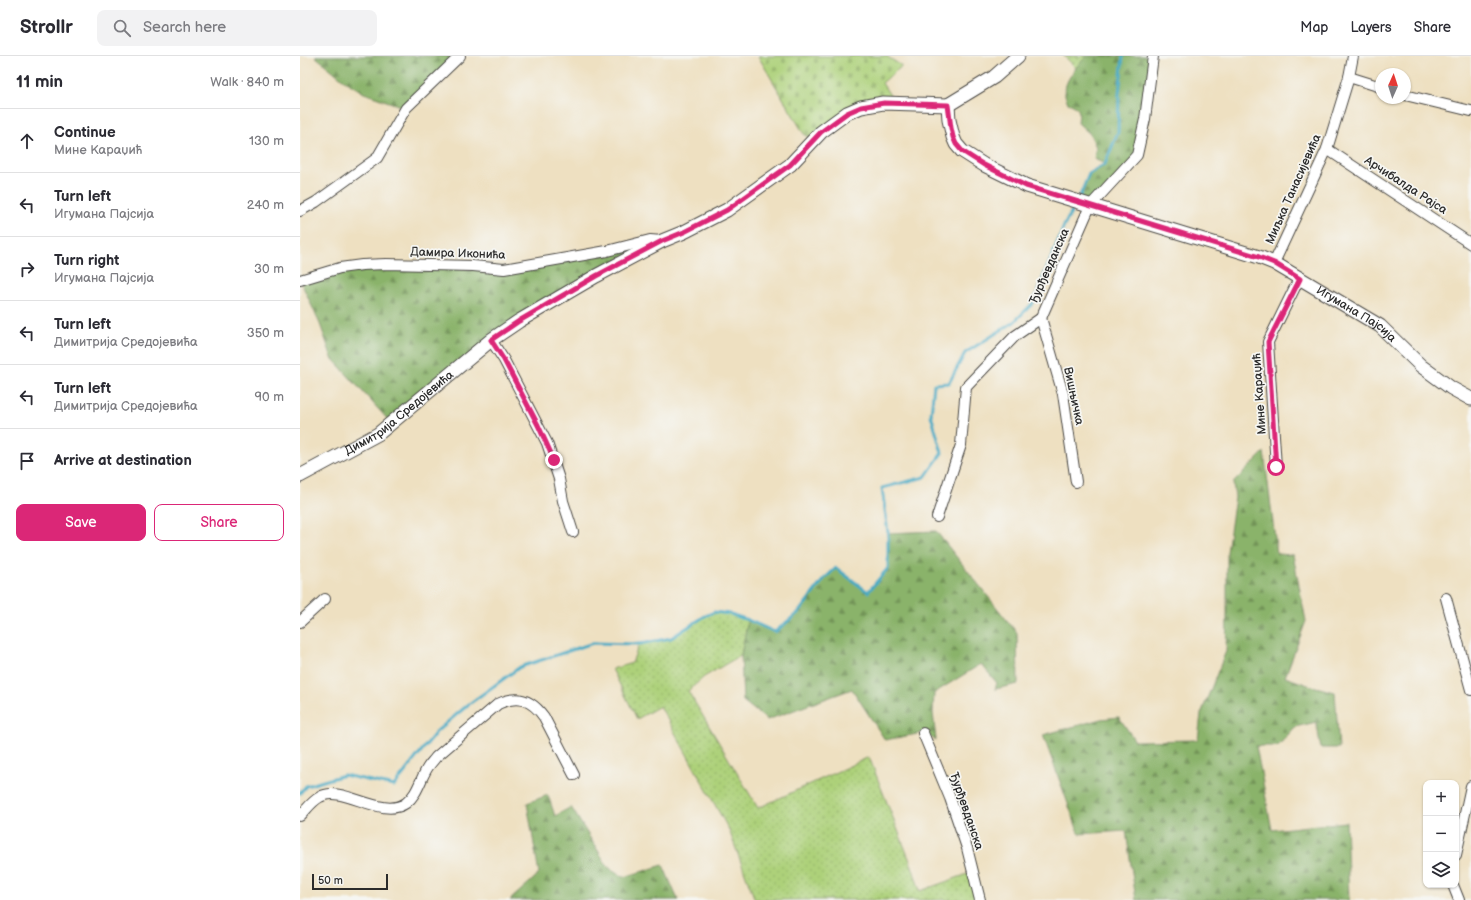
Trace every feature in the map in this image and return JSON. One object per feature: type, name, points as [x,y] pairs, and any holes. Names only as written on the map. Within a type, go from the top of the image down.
[{"type":"street","points":[[300,211],[316,202],[377,158],[406,108],[460,56]]},
{"type":"street","points":[[948,105],[994,77],[1018,56]]},
{"type":"street","name":"Ђурђевданска","points":[[937,517],[961,445],[966,387],[1016,336],[1041,318],[1090,206],[1137,155],[1145,119],[1153,56]]},
{"type":"street","name":"Миљка Танасијевића","points":[[1274,263],[1326,149],[1349,77],[1353,56]]},
{"type":"street","points":[[1349,77],[1375,86]]},
{"type":"street","points":[[1411,97],[1471,112]]},
{"type":"street","name":"Димитрија Средојевића","points":[[300,476],[378,434],[491,340],[519,321],[570,291],[662,241],[684,232],[727,210],[790,165],[821,132],[847,113],[861,107],[884,103],[948,105]]},
{"type":"street","name":"Игумана Пајсија","points":[[948,105],[949,120],[953,137],[962,151],[984,165],[1026,186],[1259,257],[1274,263],[1380,326],[1421,366],[1451,388],[1471,399]]},
{"type":"street","name":"Арчибалда Рајса","points":[[1326,149],[1471,244]]},
{"type":"street","name":"Дамира Иконића","points":[[300,280],[340,268],[362,265],[386,264],[473,266],[504,269],[607,251],[650,240],[662,241]]},
{"type":"street","name":"Мине Караџић","points":[[1276,467],[1268,342],[1300,279]]},
{"type":"street","name":"Вишњичка","points":[[1041,318],[1063,394],[1076,482]]},
{"type":"street","points":[[491,340],[504,360],[547,443],[559,479],[563,501],[573,532]]},
{"type":"street","points":[[1446,598],[1471,690]]},
{"type":"street","points":[[300,622],[325,599]]},
{"type":"street","points":[[300,816],[319,797],[331,794],[387,808],[404,804],[412,798],[428,767],[436,757],[461,738],[498,704],[510,700],[524,700],[531,703],[538,709],[544,717],[574,775]]},
{"type":"street","name":"Ђурђевданска","points":[[923,733],[941,773],[965,841],[980,900]]},
{"type":"street","points":[[1457,852],[1471,786]]},
{"type":"street","points":[[1454,888],[1459,900]]},
{"type":"green space","points":[[315,56],[460,56],[406,108],[364,93],[345,81]]},
{"type":"green space","points":[[758,56],[886,56],[902,66],[882,83],[895,103],[872,104],[814,140],[804,134]]},
{"type":"green space","points":[[1064,56],[1087,56],[1076,68]]},
{"type":"green space","points":[[1087,56],[1153,56],[1137,155],[1090,206],[1077,202],[1089,174],[1105,164],[1094,159],[1096,147],[1090,134],[1078,123],[1078,110],[1068,103],[1065,94],[1066,84],[1069,78]]},
{"type":"green space","points":[[650,240],[491,340],[391,423],[332,358],[320,324],[300,280],[340,268],[504,269]]},
{"type":"green space","points":[[1264,452],[1277,554],[1293,555],[1306,621],[1285,677],[1335,692],[1339,748],[1321,748],[1316,722],[1295,727],[1278,746],[1256,746],[1272,830],[1346,822],[1349,900],[1136,900],[1126,831],[1079,834],[1043,735],[1101,719],[1119,717],[1135,741],[1198,740],[1201,714],[1226,651],[1227,552],[1235,497],[1233,483]]},
{"type":"green space","points":[[936,531],[1017,633],[1018,684],[995,689],[997,683],[981,664],[934,693],[933,713],[936,740],[923,733],[885,740],[852,689],[767,720],[743,701],[741,655],[748,620],[775,632],[799,612],[824,579],[836,568],[868,592],[888,568],[888,533]]},
{"type":"green space","points":[[714,612],[730,614],[748,620],[741,655],[704,677],[688,691],[758,808],[869,757],[912,866],[920,891],[973,872],[980,900],[755,900],[729,830],[660,706],[637,719],[612,669],[632,663],[639,644],[671,638],[705,616]]},
{"type":"green space","points":[[548,795],[555,816],[571,807],[608,867],[624,877],[663,865],[678,900],[510,900],[539,874],[527,803]]},
{"type":"waterway","points":[[1079,198],[1089,174],[1105,164],[1118,132],[1119,94],[1123,56]]},
{"type":"waterway","points":[[300,793],[306,786],[344,775],[394,786],[437,731],[469,704],[520,667],[593,643],[639,644],[671,638],[705,616],[714,612],[730,614],[775,632],[799,612],[824,579],[836,568],[868,592],[888,568],[888,533],[882,488],[925,477],[942,453],[931,415],[934,384],[949,383],[965,353],[1014,322],[1033,303],[1064,226],[1075,205]]},
{"type":"route","points":[[554,460],[529,407],[498,349],[491,340],[519,321],[596,276],[662,241],[684,232],[727,210],[790,165],[821,132],[835,120],[847,113],[872,104],[936,103],[948,105],[949,120],[953,137],[956,144],[962,151],[984,165],[1026,186],[1259,257],[1274,263],[1300,279],[1268,342],[1276,467]]}]
